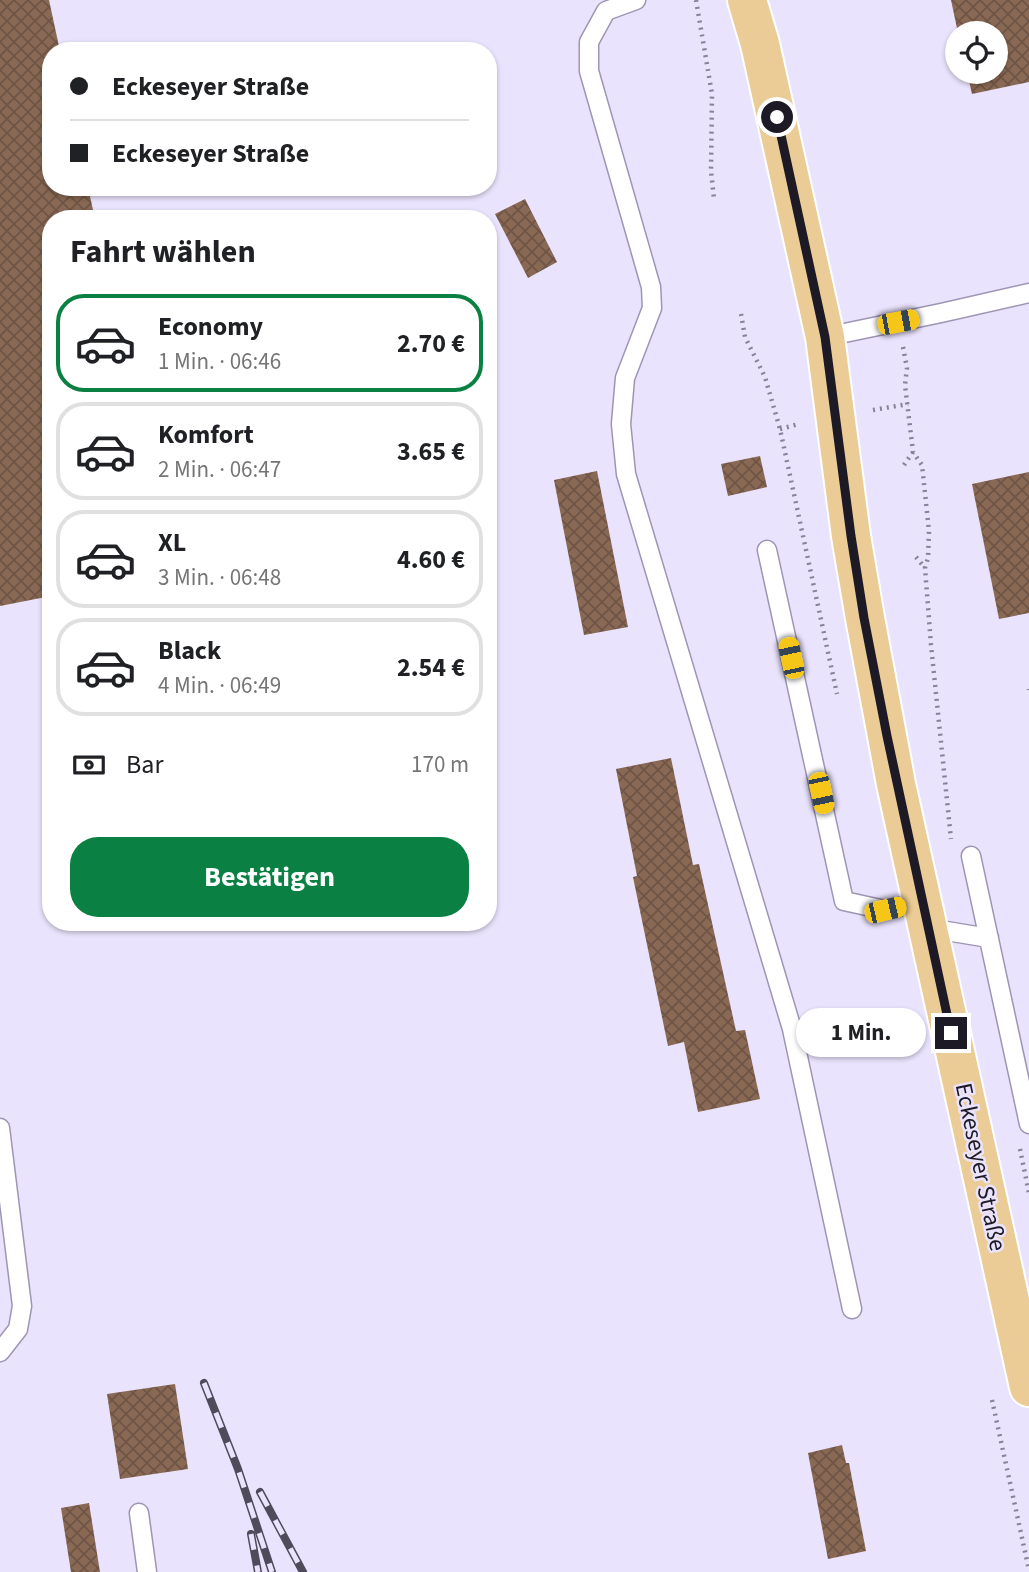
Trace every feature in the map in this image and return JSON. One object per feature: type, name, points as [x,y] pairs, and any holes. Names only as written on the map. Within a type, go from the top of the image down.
[{"type":"main road","name":"Eckeseyer Straße","points":[[747,0],[760,44],[825,337],[864,618],[896,784],[1022,1319],[1029,1387]]},
{"type":"lane","points":[[636,0],[606,11],[589,42],[589,71],[651,287],[652,308],[625,378],[621,424],[626,474],[792,1030],[852,1309]]},
{"type":"lane","points":[[825,337],[1029,293]]},
{"type":"lane","points":[[767,550],[844,901],[925,915],[989,939]]},
{"type":"lane","points":[[971,856],[1029,1124]]},
{"type":"lane","points":[[0,1128],[22,1306],[18,1329],[0,1352]]},
{"type":"lane","points":[[139,1513],[147,1572]]},
{"type":"path","points":[[696,0],[712,94],[711,171],[714,199]]},
{"type":"path","points":[[741,314],[745,337],[765,377],[780,429]]},
{"type":"path","points":[[898,322],[907,368],[905,385],[913,452],[922,466],[929,531],[925,568],[950,833]]},
{"type":"path","points":[[904,465],[913,452]]},
{"type":"path","points":[[916,557],[925,568]]},
{"type":"building","points":[[0,0],[49,0],[58,42],[42,42],[42,196],[90,196],[93,210],[42,210],[42,598],[0,606]]},
{"type":"building","points":[[951,0],[1029,0],[1029,82],[972,94],[970,84],[1008,84],[1008,21],[955,21]]},
{"type":"building","points":[[525,199],[557,262],[528,278],[497,218],[497,213]]},
{"type":"building","points":[[760,456],[767,487],[728,496],[721,464]]},
{"type":"building","points":[[597,471],[628,627],[584,635],[554,480]]},
{"type":"building","points":[[1029,472],[1029,613],[999,619],[972,484]]},
{"type":"building","points":[[671,758],[693,865],[699,864],[736,1031],[745,1030],[760,1099],[698,1112],[684,1042],[668,1046],[633,877],[637,876],[616,769]]},
{"type":"building","points":[[175,1384],[188,1469],[120,1479],[107,1394]]},
{"type":"building","points":[[842,1445],[846,1463],[849,1463],[866,1551],[828,1559],[808,1453]]},
{"type":"building","points":[[89,1503],[100,1572],[71,1572],[61,1508]]},
{"type":"railway","points":[[204,1383],[238,1469],[272,1572]]},
{"type":"railway","points":[[260,1492],[303,1572]]},
{"type":"railway","points":[[251,1534],[258,1572]]},
{"type":"route","points":[[777,117],[825,337],[864,618],[896,784],[951,1033]]}]
